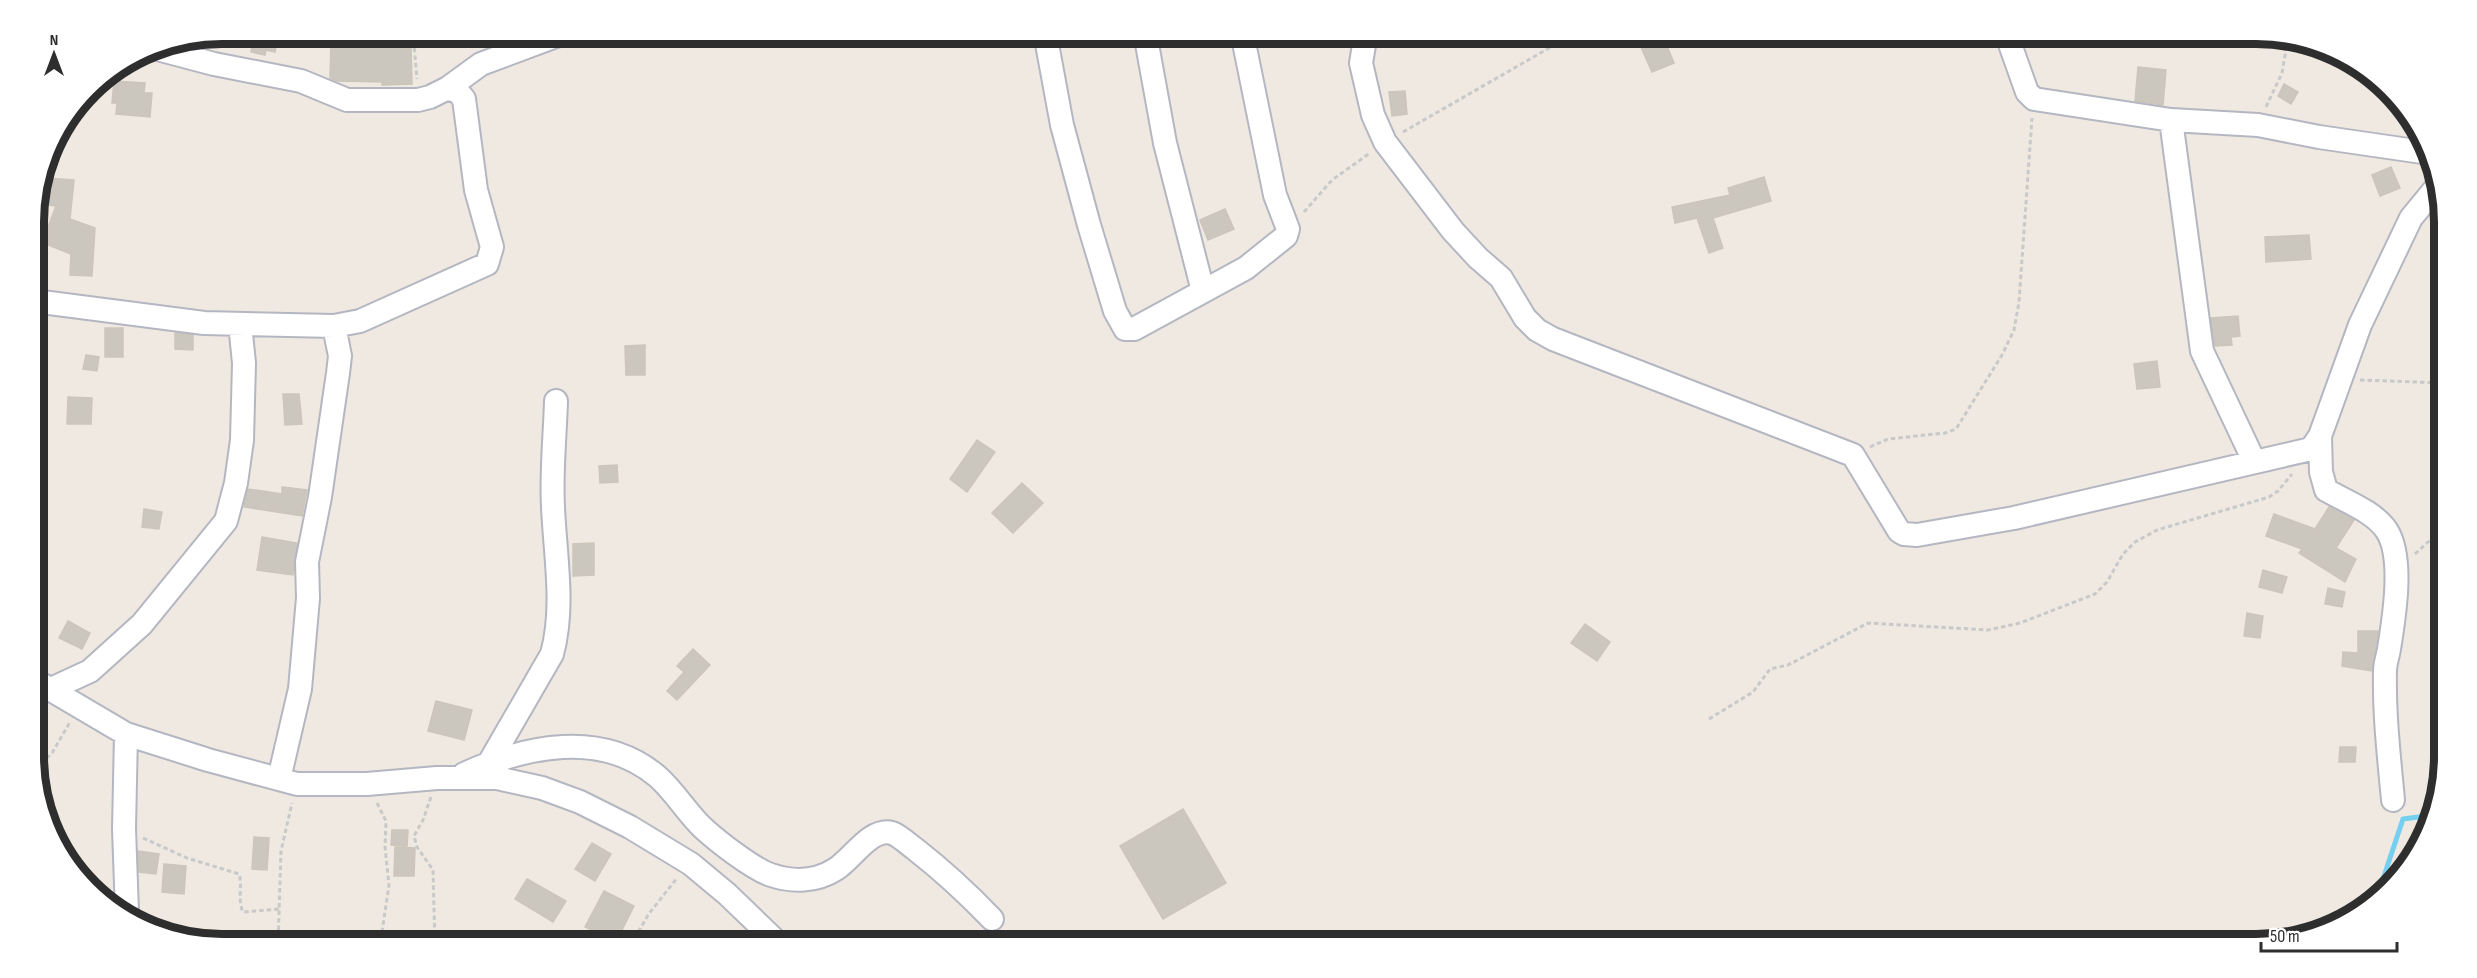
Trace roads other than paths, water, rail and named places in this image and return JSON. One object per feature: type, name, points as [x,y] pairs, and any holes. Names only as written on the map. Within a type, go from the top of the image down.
[{"type":"street","points":[[168,52],[214,64],[301,81],[347,100],[418,100],[448,88],[480,64],[534,44]]},
{"type":"street","points":[[1047,44],[1062,124],[1119,322],[1125,329],[1134,329],[1246,268],[1286,236],[1288,229],[1275,195],[1244,44]]},
{"type":"street","points":[[1147,44],[1165,143],[1203,291]]},
{"type":"street","points":[[1364,44],[1361,63],[1373,115],[1385,142],[1453,231],[1478,258],[1501,278],[1516,305],[1537,330],[1553,339],[1853,455],[1899,531],[1904,534],[1917,535],[2014,518],[2178,481],[2254,461],[2301,453],[2316,442]]},
{"type":"street","points":[[2010,44],[2027,92],[2034,99],[2171,120],[2258,125],[2419,152]]},
{"type":"street","points":[[44,302],[172,320],[334,326],[360,321],[487,264],[492,248],[476,190],[464,99],[458,92],[448,88]]},
{"type":"street","points":[[2171,120],[2202,351],[2254,461]]},
{"type":"street","points":[[2393,800],[2384,668],[2393,612],[2396,572],[2394,552],[2386,530],[2378,520],[2326,490],[2316,442],[2360,325],[2410,218],[2431,193]]},
{"type":"street","points":[[44,685],[90,671],[142,624],[226,521],[234,492],[242,440],[244,363],[240,324]]},
{"type":"street","points":[[288,781],[300,689],[308,598],[307,562],[320,497],[340,356],[334,326]]},
{"type":"street","points":[[489,763],[552,654],[557,638],[553,504],[556,401]]},
{"type":"street","points":[[44,686],[126,734],[208,760],[288,781],[367,784],[446,778],[497,778],[542,788],[580,802],[630,826],[691,864],[727,894],[769,934]]},
{"type":"street","points":[[126,734],[124,829],[127,906]]},
{"type":"street","points":[[446,778],[533,750],[565,746],[597,748],[632,760],[658,777],[704,829],[754,867],[786,880],[813,878],[837,869],[873,837],[882,833],[892,833],[929,860],[992,919]]},
{"type":"waterway","points":[[2383,880],[2403,819],[2423,816]]}]
